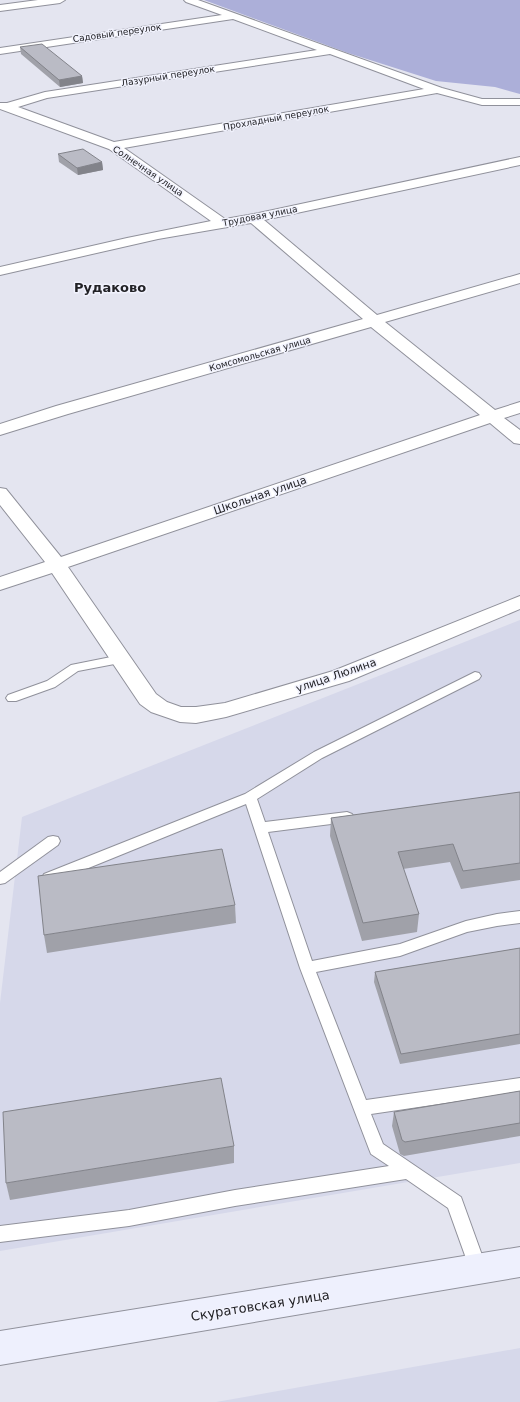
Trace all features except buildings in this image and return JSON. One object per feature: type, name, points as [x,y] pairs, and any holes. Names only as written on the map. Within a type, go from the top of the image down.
[{"type":"street","points":[[0,8],[60,0]]},
{"type":"street","points":[[189,0],[438,90],[482,102],[520,102]]},
{"type":"street","name":"Садовый переулок","points":[[0,51],[234,16]]},
{"type":"street","name":"Лазурный переулок","points":[[4,107],[45,95],[300,55],[330,52]]},
{"type":"street","name":"Прохладный переулок","points":[[113,146],[438,90]]},
{"type":"street","name":"Солнечная улица","points":[[4,107],[113,146],[222,223]]},
{"type":"street","name":"Трудовая улица","points":[[0,271],[520,161]]},
{"type":"street","points":[[254,218],[374,321],[520,439]]},
{"type":"street","name":"Комсомольская улица","points":[[0,430],[62,410],[520,278]]},
{"type":"street","name":"Школьная улица","points":[[0,584],[520,407]]},
{"type":"street","points":[[1,495],[56,564],[121,659]]},
{"type":"street","name":"улица Люлина","points":[[121,659],[148,699],[159,707],[180,714],[196,715],[226,710],[341,676],[520,602]]},
{"type":"street","name":"Скуратовская улица","points":[[0,1348],[520,1262]]},
{"type":"lane","points":[[12,698],[51,684],[75,668],[121,659]]},
{"type":"lane","points":[[46,879],[250,797],[318,756],[475,676]]},
{"type":"lane","points":[[250,797],[307,968],[377,1149],[455,1203],[478,1269]]},
{"type":"lane","points":[[260,828],[363,815]]},
{"type":"lane","points":[[0,878],[53,841]]},
{"type":"lane","points":[[307,968],[400,950],[466,927],[497,920],[520,917]]},
{"type":"lane","points":[[362,1108],[520,1085]]},
{"type":"lane","points":[[0,1234],[128,1218],[235,1198],[408,1171]]},
{"type":"shaded area","points":[[204,0],[520,0],[520,94],[495,87],[436,81],[348,53]]},
{"type":"shaded area","points":[[520,620],[520,1163],[0,1251],[0,1003],[22,817]]},
{"type":"shaded area","points":[[520,1348],[520,1402],[216,1402]]},
{"type":"district","name":"Рудаково","points":[[110,287]]}]
